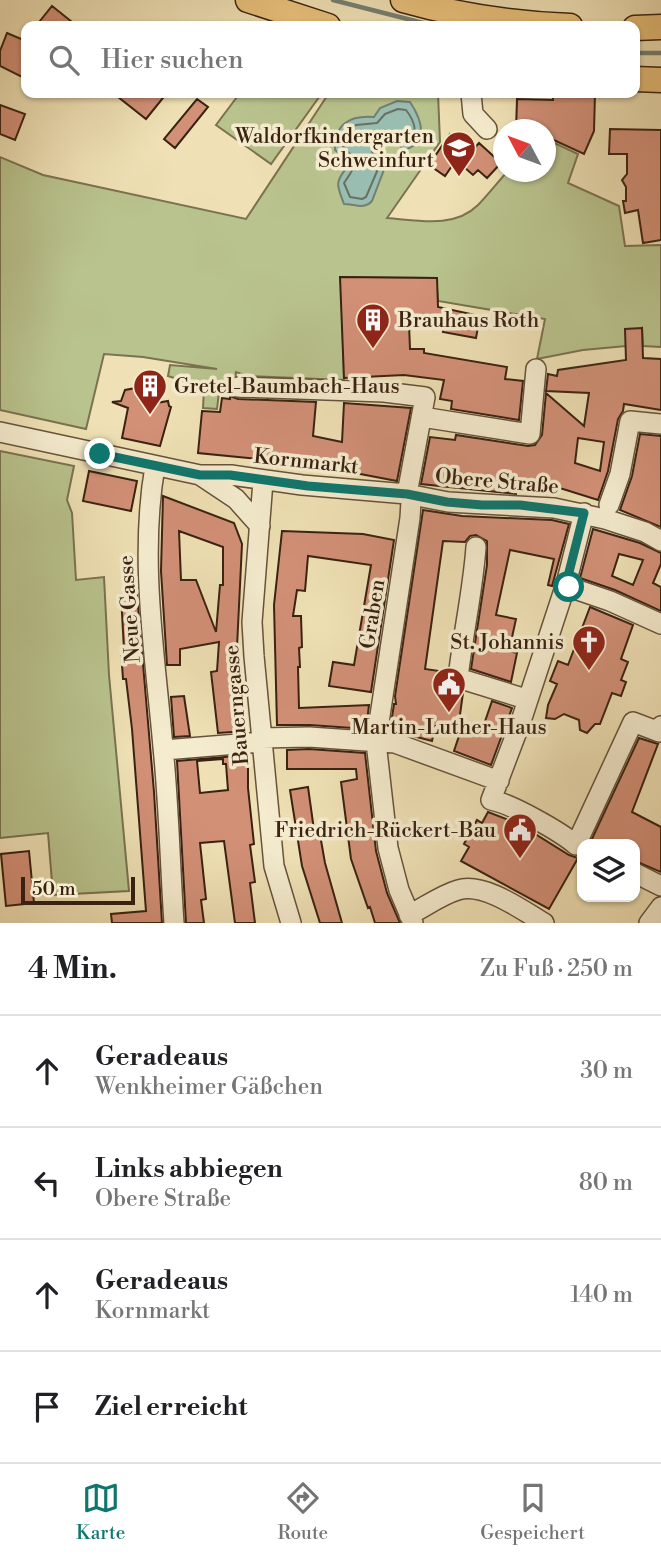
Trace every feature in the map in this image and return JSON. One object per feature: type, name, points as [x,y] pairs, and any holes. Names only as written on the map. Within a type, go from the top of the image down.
[{"type":"main road","points":[[248,0],[313,21]]},
{"type":"main road","points":[[403,0],[514,21]]},
{"type":"main road","points":[[640,28],[661,27]]},
{"type":"main road","points":[[640,79],[661,79]]},
{"type":"street","points":[[471,98],[473,114],[487,128]]},
{"type":"street","points":[[238,387],[384,392],[425,397],[422,416],[530,434],[536,369]]},
{"type":"street","name":"Graben","points":[[411,919],[399,890],[388,848],[376,742],[410,518],[411,501],[407,494],[422,416]]},
{"type":"street","points":[[610,505],[620,474],[630,421],[661,425]]},
{"type":"street","name":"Kornmarkt","points":[[0,432],[200,475],[230,475],[263,481],[407,494]]},
{"type":"street","name":"Neue Gasse","points":[[155,466],[148,521],[149,576],[164,750],[174,923]]},
{"type":"street","name":"Kornmarkt","points":[[200,475],[236,499],[260,526]]},
{"type":"street","name":"Bauerngasse","points":[[263,481],[253,622],[261,740],[274,866],[291,923]]},
{"type":"street","name":"Obere Straße","points":[[407,494],[447,502],[520,505],[584,513],[645,532],[661,541]]},
{"type":"street","points":[[584,513],[566,584],[526,699],[521,721],[491,800],[510,807],[576,845],[633,722],[659,732],[661,726]]},
{"type":"street","points":[[476,547],[476,567],[458,678],[526,699]]},
{"type":"street","points":[[566,584],[661,624]]},
{"type":"street","points":[[164,750],[320,737],[376,742],[406,746],[499,781]]},
{"type":"street","points":[[640,876],[661,886]]},
{"type":"street","points":[[411,919],[459,890],[469,888],[493,895],[544,923]]},
{"type":"street","points":[[649,923],[661,907]]},
{"type":"green space","points":[[236,98],[318,98],[271,164],[216,125]]},
{"type":"green space","points":[[326,98],[438,98],[440,142],[387,218],[435,221],[458,217],[468,213],[482,201],[498,182],[556,182],[556,144],[578,154],[568,183],[619,206],[625,246],[661,245],[661,347],[643,346],[642,328],[626,346],[583,350],[537,359],[545,319],[438,301],[436,278],[341,277],[344,380],[248,376],[236,372],[235,384],[220,384],[217,409],[203,408],[204,389],[188,386],[187,382],[168,376],[170,365],[217,369],[143,357],[104,354],[86,429],[0,410],[0,157],[43,175],[246,219]]},
{"type":"green space","points":[[0,451],[74,466],[67,500],[72,513],[76,580],[104,577],[109,675],[129,891],[53,895],[48,833],[0,838]]},
{"type":"water","points":[[397,101],[410,102],[418,116],[420,137],[412,147],[403,150],[393,141],[383,145],[379,151],[385,167],[372,201],[363,206],[344,204],[338,184],[340,176],[348,166],[345,158],[335,150],[337,134],[345,123],[358,118],[374,117],[380,108]]},
{"type":"building","points":[[52,6],[71,21],[40,21]]},
{"type":"building","points":[[7,33],[21,39],[21,76],[0,66],[0,51]]},
{"type":"building","points":[[119,98],[163,98],[146,119]]},
{"type":"building","points":[[595,98],[594,131],[584,154],[556,141],[556,119],[516,119],[517,99]]},
{"type":"building","points":[[197,99],[208,107],[175,148],[164,139]]},
{"type":"building","points":[[0,105],[25,114],[15,140],[0,134]]},
{"type":"building","points":[[610,129],[661,130],[661,240],[643,243],[638,210],[625,213],[623,201],[626,201],[626,187],[622,180],[627,174],[627,154],[609,154]]},
{"type":"building","points":[[450,134],[473,150],[479,143],[493,156],[493,172],[487,178],[478,170],[473,175],[456,160],[445,176],[429,165]]},
{"type":"building","points":[[340,277],[437,278],[438,307],[480,316],[476,338],[443,332],[447,313],[428,324],[409,324],[410,349],[424,349],[424,353],[507,367],[505,379],[523,381],[519,420],[451,409],[452,401],[440,399],[444,380],[404,375],[344,378]]},
{"type":"building","points":[[642,328],[643,358],[661,359],[661,410],[624,404],[598,500],[563,489],[518,480],[516,494],[421,484],[430,437],[455,440],[456,435],[535,445],[542,435],[546,393],[584,426],[589,393],[546,391],[548,374],[557,376],[558,370],[626,360],[625,329]],"holes":[[[578,438],[604,442],[600,471],[575,463]]]},
{"type":"building","name":"Gretel-Baumbach-Haus","points":[[136,388],[138,398],[155,396],[156,403],[168,401],[171,407],[160,446],[122,438],[128,408],[112,402],[121,401],[125,390]]},
{"type":"building","points":[[230,396],[238,399],[316,402],[313,436],[342,442],[344,403],[411,408],[397,481],[308,464],[198,453],[202,411],[220,412],[222,398],[230,399]]},
{"type":"building","points":[[640,434],[661,436],[661,527],[620,510],[632,476]]},
{"type":"building","points":[[89,471],[137,481],[131,511],[83,501]]},
{"type":"building","points":[[163,496],[234,523],[242,544],[235,647],[246,731],[218,733],[211,672],[217,671],[219,642],[180,649],[180,665],[167,665],[161,571]],"holes":[[[179,531],[223,547],[223,585],[220,585],[216,632],[196,580],[181,580]]]},
{"type":"building","points":[[423,510],[462,516],[552,520],[569,524],[552,586],[548,585],[554,559],[510,550],[496,615],[516,619],[509,651],[517,653],[511,682],[471,669],[487,565],[487,541],[476,535],[470,536],[465,542],[443,541],[425,669],[446,672],[449,686],[463,693],[458,729],[435,726],[432,741],[390,730]]},
{"type":"building","points":[[593,529],[640,543],[661,553],[661,564],[653,583],[661,587],[661,611],[615,590],[580,578]],"holes":[[[619,554],[643,560],[633,585],[612,576]]]},
{"type":"building","points":[[282,531],[363,534],[394,540],[371,692],[329,686],[333,662],[354,665],[371,565],[308,556],[305,591],[297,590],[293,616],[301,616],[299,708],[369,705],[366,729],[277,725],[274,605]]},
{"type":"building","points":[[137,594],[162,923],[112,923],[111,914],[146,911],[132,729],[121,651],[124,650],[121,595]]},
{"type":"building","name":"St. Johannis","points":[[590,607],[633,625],[621,659],[628,662],[621,680],[626,682],[621,696],[612,693],[600,724],[595,724],[587,733],[580,730],[579,720],[564,714],[555,719],[546,718],[557,684],[550,681],[558,661],[568,665]]},
{"type":"building","points":[[184,696],[190,736],[174,737],[171,697]]},
{"type":"building","points":[[492,701],[512,708],[491,765],[454,751],[462,727],[481,733]]},
{"type":"building","points":[[639,738],[658,744],[632,812],[661,827],[661,872],[640,863],[640,839],[592,839]]},
{"type":"building","points":[[287,750],[365,753],[376,851],[387,893],[400,923],[375,923],[351,859],[341,782],[357,779],[356,769],[287,769]]},
{"type":"building","points":[[248,755],[248,788],[254,844],[250,845],[255,882],[250,883],[255,923],[235,923],[224,841],[200,843],[206,899],[201,900],[204,923],[186,923],[177,761]],"holes":[[[223,759],[223,764],[226,764],[228,790],[200,793],[197,761]]]},
{"type":"building","points":[[308,787],[314,830],[319,829],[325,863],[342,923],[320,923],[302,866],[290,790]]},
{"type":"building","name":"Friedrich-Rückert-Bau","points":[[488,812],[519,824],[577,858],[549,909],[461,861],[469,847],[464,844],[477,820],[482,823]]},
{"type":"building","points":[[29,851],[34,903],[6,906],[1,854]]},
{"type":"waterway","points":[[333,0],[415,21]]},
{"type":"waterway","points":[[640,53],[661,53]]},
{"type":"place","name":"Waldorfkindergarten Schweinfurt","points":[[459,178]]},
{"type":"place","name":"Brauhaus Roth","points":[[373,350]]},
{"type":"place","name":"Gretel-Baumbach-Haus","points":[[150,416]]},
{"type":"place","name":"St. Johannis","points":[[589,672]]},
{"type":"place","name":"Martin-Luther-Haus","points":[[449,714]]},
{"type":"place","name":"Friedrich-Rückert-Bau","points":[[520,860]]},
{"type":"route","points":[[100,454],[200,475],[230,475],[308,486],[407,494],[447,502],[520,505],[584,513],[566,584],[569,587]]}]
